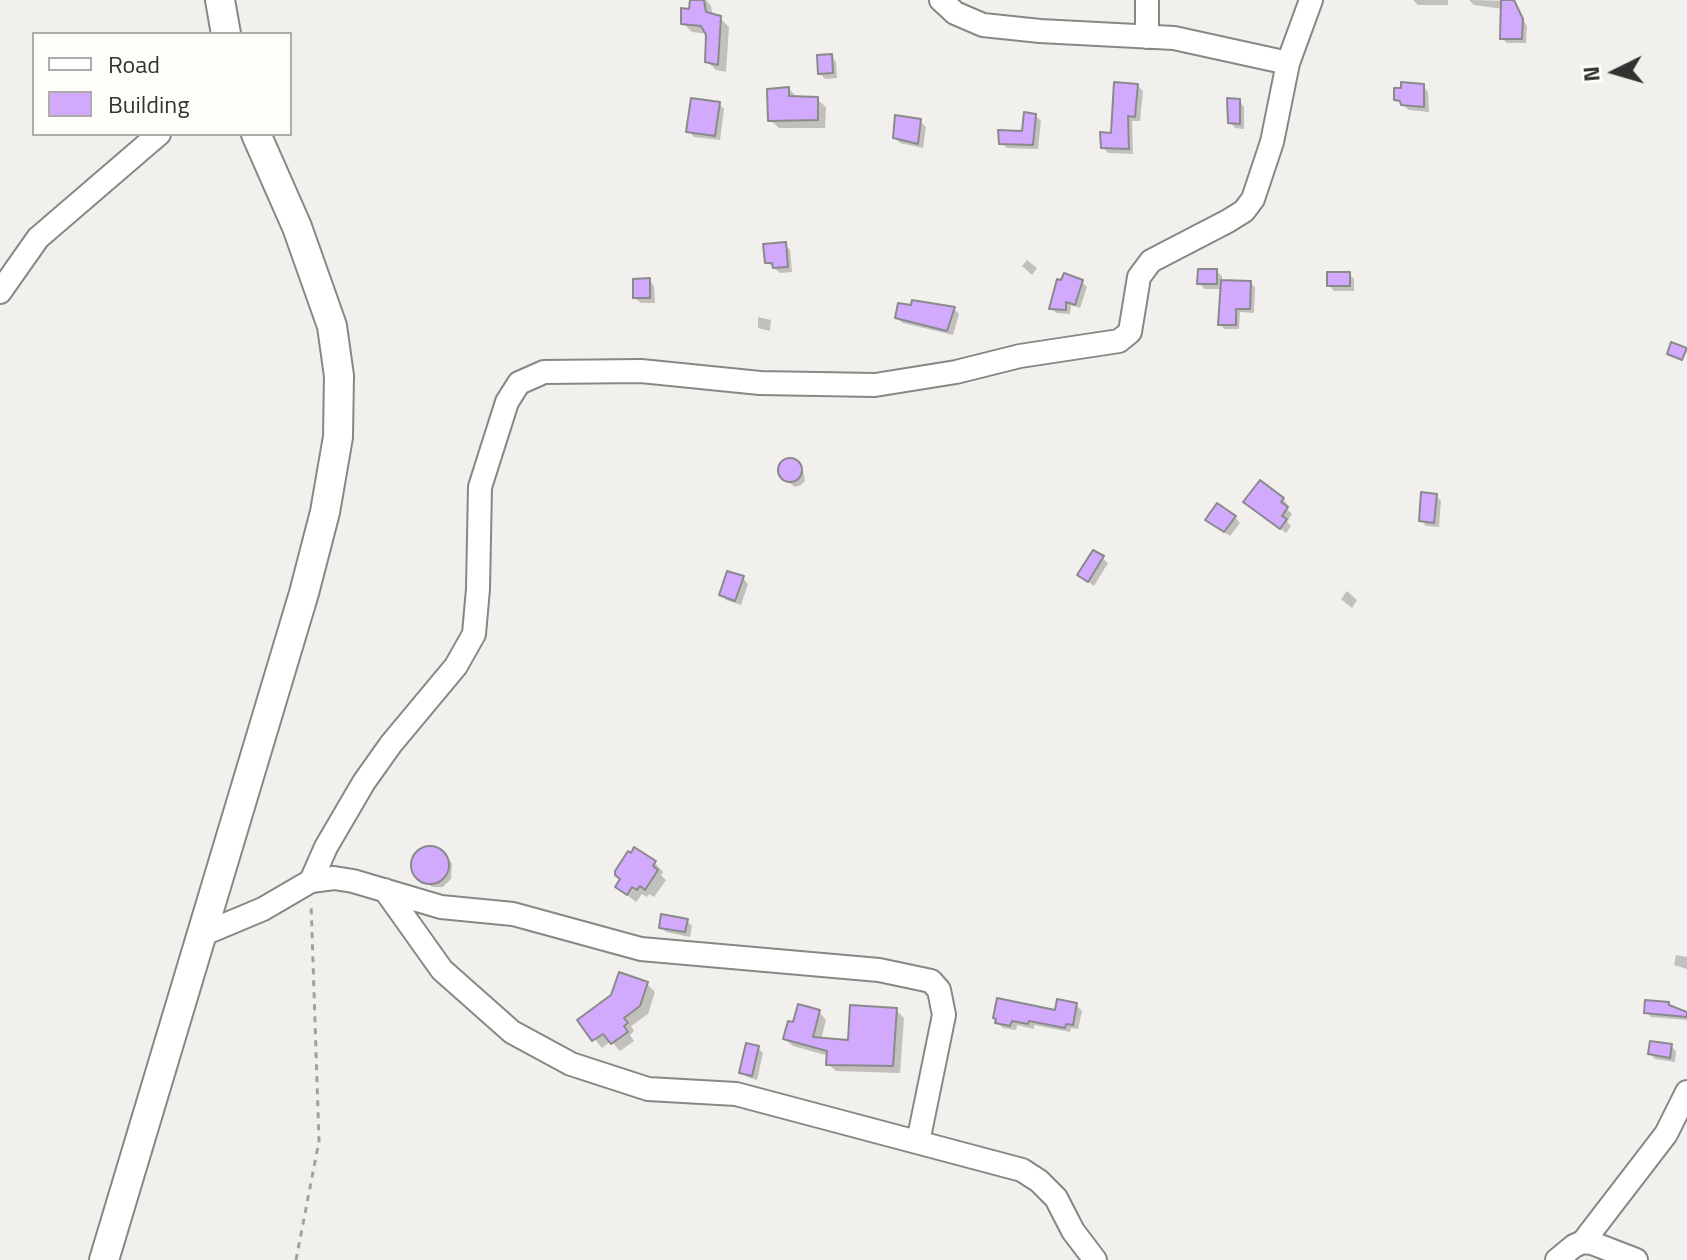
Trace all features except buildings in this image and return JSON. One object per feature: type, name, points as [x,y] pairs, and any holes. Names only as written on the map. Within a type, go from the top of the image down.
[{"type":"main road","points":[[220,0],[226,32]]},
{"type":"main road","points":[[104,1260],[304,593],[325,512],[338,437],[339,376],[332,326],[297,227],[257,136]]},
{"type":"street","points":[[941,0],[955,13],[983,25],[1174,38],[1288,63]]},
{"type":"street","points":[[1147,0],[1147,37]]},
{"type":"street","points":[[311,881],[326,847],[364,782],[391,744],[456,666],[474,634],[480,487],[507,402],[519,383],[544,372],[641,371],[760,383],[875,385],[956,372],[1020,356],[1119,341],[1130,332],[1139,277],[1151,261],[1228,221],[1244,211],[1253,199],[1272,142],[1288,63],[1311,0]]},
{"type":"street","points":[[0,292],[38,238],[157,136]]},
{"type":"street","points":[[201,935],[263,909],[311,881],[343,879],[441,907],[513,914],[641,949],[879,970],[931,981],[939,990],[944,1015],[918,1142]]},
{"type":"street","points":[[385,890],[442,970],[512,1032],[571,1064],[648,1089],[736,1094],[1022,1170],[1056,1198],[1073,1231],[1095,1260]]},
{"type":"street","points":[[1557,1260],[1583,1242],[1666,1134],[1687,1092]]},
{"type":"street","points":[[1583,1242],[1636,1260]]},
{"type":"path","points":[[296,1260],[319,1141],[311,881]]}]
